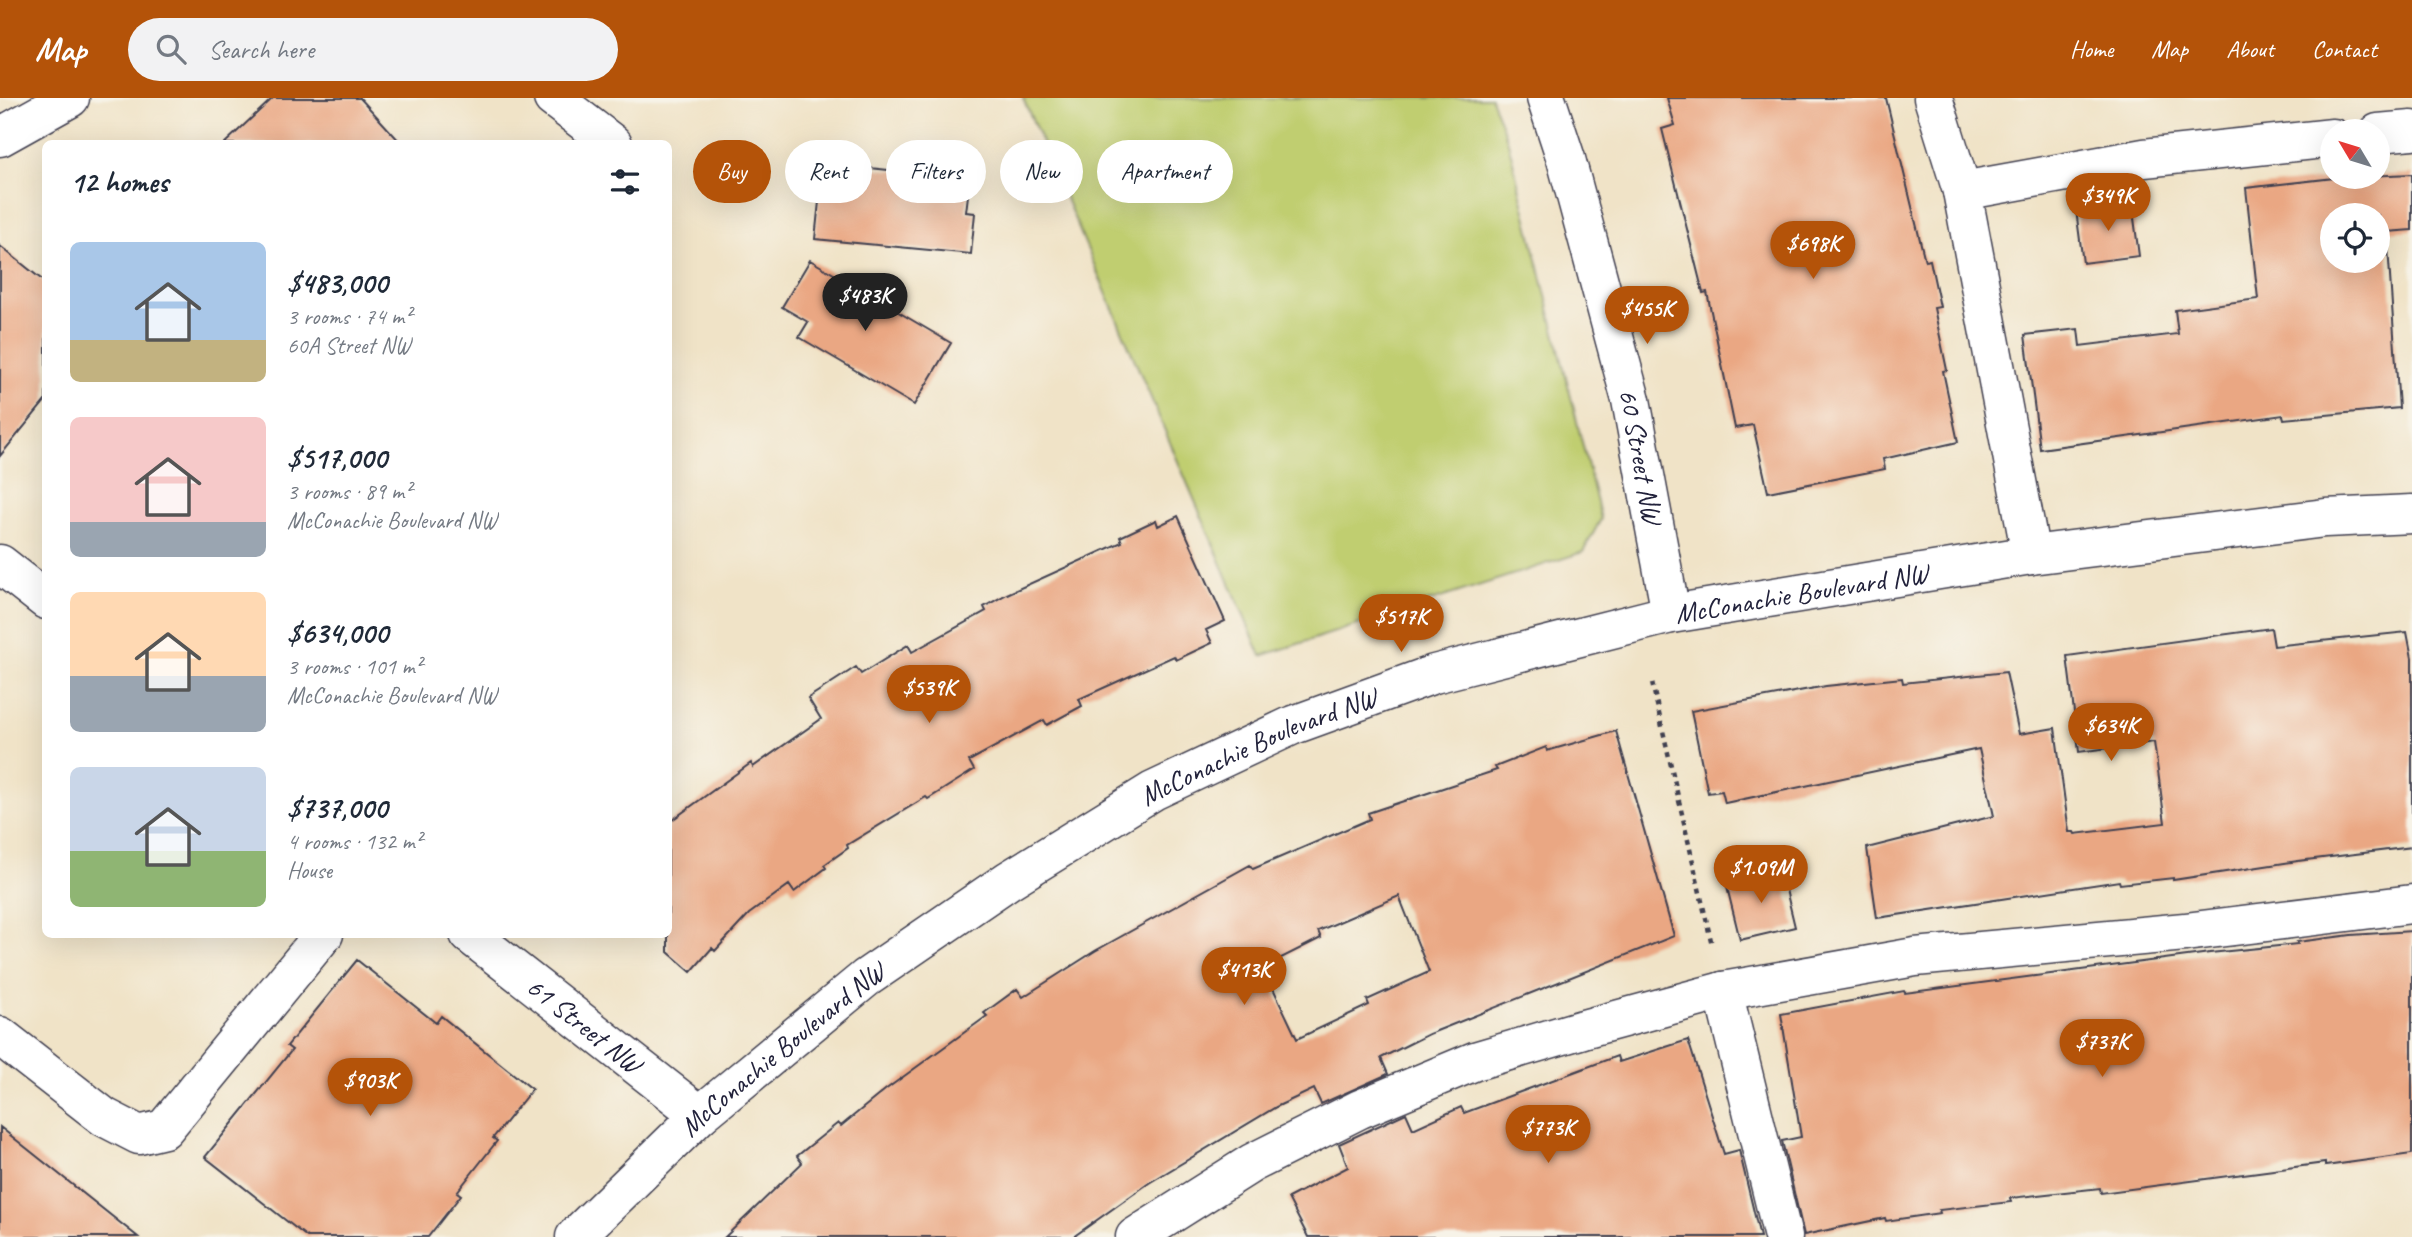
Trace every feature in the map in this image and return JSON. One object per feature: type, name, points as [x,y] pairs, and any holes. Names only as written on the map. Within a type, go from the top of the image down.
[{"type":"street","points":[[0,138],[70,98]]},
{"type":"street","points":[[553,98],[608,140]]},
{"type":"street","name":"60 Street NW","points":[[1546,98],[1566,159],[1631,400],[1671,614]]},
{"type":"street","points":[[1933,98],[1962,191],[2031,555]]},
{"type":"street","points":[[2390,132],[2412,130]]},
{"type":"street","points":[[1962,191],[2144,158],[2320,139]]},
{"type":"street","name":"McConachie Boulevard NW","points":[[575,1237],[700,1115],[866,978],[1009,880],[1153,791],[1291,726],[1434,674],[1671,614],[2031,555],[2325,518],[2412,514]]},
{"type":"street","points":[[0,564],[42,597]]},
{"type":"street","points":[[1135,1237],[1252,1163],[1360,1109],[1475,1061],[1723,991],[1915,957],[2185,932],[2412,904]]},
{"type":"street","points":[[0,1036],[104,1117],[139,1135],[164,1129],[321,938]]},
{"type":"street","name":"61 Street NW","points":[[474,938],[700,1115]]},
{"type":"street","points":[[1723,991],[1783,1237]]},
{"type":"green space","points":[[1023,98],[1491,98],[1508,142],[1601,519],[1583,552],[1261,656],[1068,203],[1083,203],[1083,140],[1041,140]]},
{"type":"building","points":[[273,98],[360,98],[398,140],[228,140]]},
{"type":"building","points":[[1667,98],[1886,98],[1925,261],[1930,260],[1940,307],[1934,308],[1947,370],[1943,371],[1958,442],[1883,459],[1885,469],[1768,492],[1753,425],[1735,428],[1707,292],[1703,293],[1662,129],[1675,125]]},
{"type":"building","points":[[872,168],[886,170],[886,203],[967,203],[966,212],[975,213],[971,254],[815,239],[819,203],[872,203]]},
{"type":"building","points":[[2412,174],[2412,230],[2390,232],[2390,203],[2320,203],[2320,273],[2390,273],[2399,408],[2284,419],[2283,415],[2040,449],[2025,335],[2078,329],[2080,346],[2178,334],[2175,310],[2258,299],[2246,188],[2320,180],[2320,189],[2390,189],[2390,175]]},
{"type":"building","points":[[2132,203],[2139,256],[2083,263],[2076,210]]},
{"type":"building","points":[[0,246],[42,280],[42,405],[0,456]]},
{"type":"building","points":[[810,260],[951,343],[914,405],[799,337],[808,322],[782,307]]},
{"type":"building","points":[[1178,516],[1225,621],[1206,630],[1212,643],[1176,660],[1174,656],[1079,699],[1082,706],[1047,725],[1044,720],[969,761],[974,770],[847,845],[848,848],[824,865],[826,868],[794,892],[789,885],[749,914],[715,951],[712,948],[691,972],[668,952],[668,938],[672,938],[672,820],[751,763],[753,767],[821,719],[808,698],[856,667],[861,674],[908,645],[912,652],[986,611],[984,607],[1007,594],[1122,542],[1120,537],[1156,520],[1158,526]]},
{"type":"building","points":[[2271,628],[2274,646],[2407,632],[2412,658],[2412,847],[2173,880],[2120,884],[2119,881],[1877,918],[1867,848],[1994,816],[1979,749],[1725,803],[1722,791],[1708,793],[1691,711],[1826,686],[1902,678],[1903,683],[2006,672],[2019,734],[2055,728],[2069,832],[2075,834],[2165,823],[2154,742],[2079,752],[2067,656]]},
{"type":"building","points":[[1616,731],[1674,936],[1429,1034],[1381,1058],[1388,1074],[1321,1104],[1314,1089],[1276,1107],[1149,1183],[1073,1237],[725,1237],[802,1163],[797,1156],[838,1123],[841,1126],[885,1090],[987,1016],[984,1013],[1017,989],[1023,997],[1095,951],[1250,865],[1253,869],[1370,819],[1368,813],[1497,770],[1495,767],[1546,747],[1547,751]],"holes":[[[1399,896],[1429,972],[1367,1000],[1369,1005],[1297,1039],[1263,967],[1321,938],[1318,931]]]},
{"type":"building","points":[[1781,869],[1795,927],[1740,940],[1726,883]]},
{"type":"building","points":[[2412,931],[2412,1154],[2101,1193],[2100,1188],[2010,1198],[2011,1202],[1939,1210],[1940,1213],[1886,1221],[1885,1218],[1804,1235],[1782,1141],[1801,1137],[1781,1014],[1904,991],[1905,993],[2298,944],[2297,942],[2351,935]]},
{"type":"building","points":[[357,960],[436,1023],[441,1016],[532,1089],[493,1138],[497,1141],[457,1192],[461,1195],[428,1237],[307,1237],[205,1157],[292,1050],[287,1046]]},
{"type":"building","points":[[1688,1040],[1724,1154],[1739,1150],[1760,1237],[1308,1237],[1288,1198],[1348,1167],[1339,1144],[1406,1113],[1413,1129],[1461,1107],[1464,1113],[1617,1056],[1619,1062]]},
{"type":"building","points":[[0,1127],[138,1237],[0,1237]]}]
